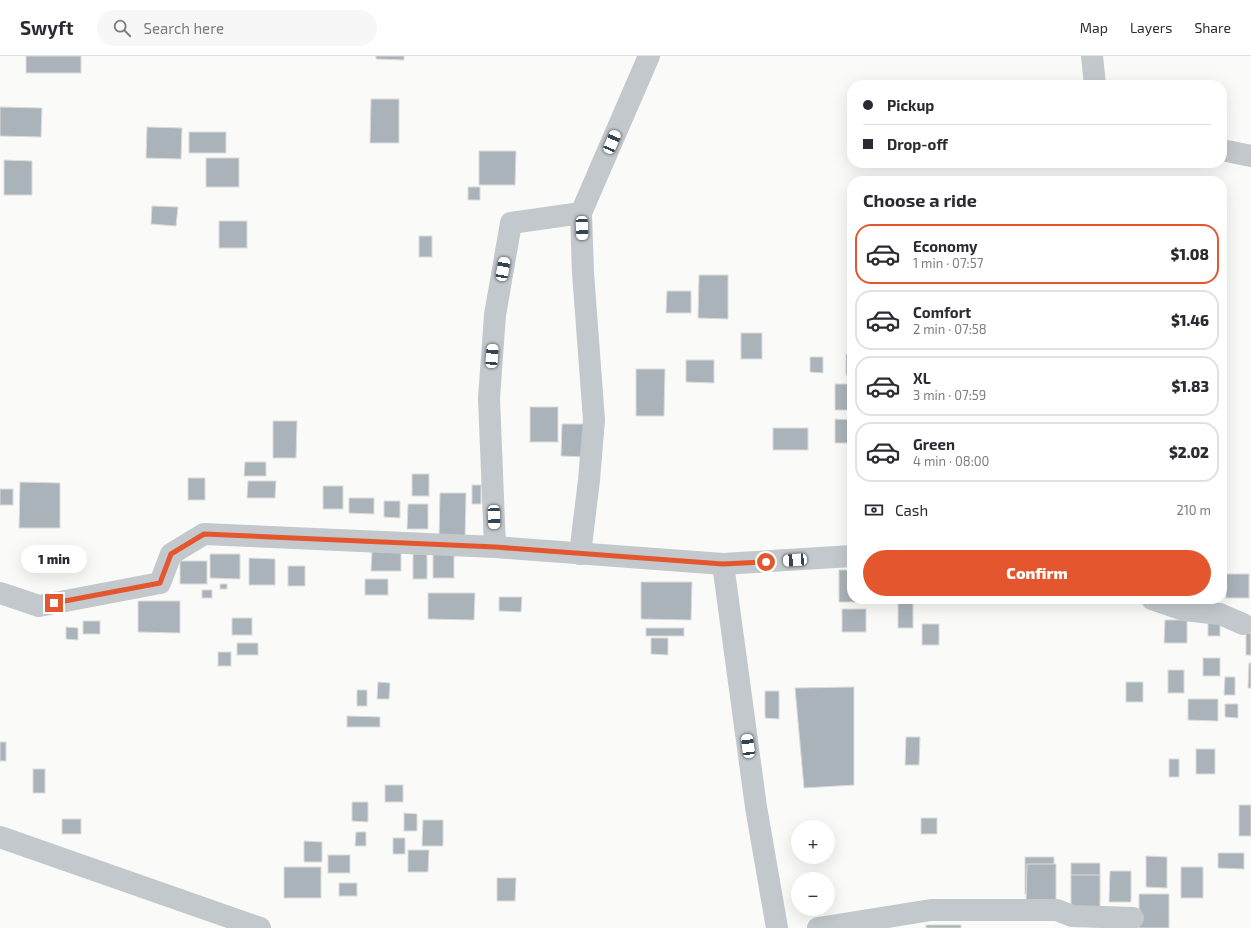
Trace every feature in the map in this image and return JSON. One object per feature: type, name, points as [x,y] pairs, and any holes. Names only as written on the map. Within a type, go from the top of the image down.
[{"type":"street","points":[[580,554],[590,480],[594,420],[583,273],[581,213],[649,56]]},
{"type":"street","points":[[1092,56],[1094,80]]},
{"type":"street","points":[[1227,151],[1251,156]]},
{"type":"street","points":[[495,547],[489,398],[495,315],[511,223],[581,213]]},
{"type":"street","points":[[0,593],[39,606],[160,583],[171,554],[204,534],[495,547],[723,564],[847,556]]},
{"type":"street","points":[[723,564],[756,807],[777,928]]},
{"type":"street","points":[[1167,604],[1184,610],[1220,614],[1243,624]]},
{"type":"street","points":[[0,837],[260,928]]},
{"type":"street","points":[[818,928],[931,910],[1057,910],[1072,916],[1133,918]]},
{"type":"building","points":[[26,56],[81,56],[81,73],[26,73]]},
{"type":"building","points":[[376,56],[404,56],[404,60],[376,59]]},
{"type":"building","points":[[371,99],[399,99],[399,143],[370,143]]},
{"type":"building","points":[[0,107],[42,108],[41,137],[0,136]]},
{"type":"building","points":[[147,127],[182,128],[181,159],[146,158]]},
{"type":"building","points":[[189,132],[226,132],[226,153],[189,153]]},
{"type":"building","points":[[479,151],[516,151],[515,185],[479,185]]},
{"type":"building","points":[[206,158],[239,158],[239,187],[206,187]]},
{"type":"building","points":[[4,160],[32,161],[32,195],[4,195]]},
{"type":"building","points":[[468,187],[480,187],[480,200],[468,200]]},
{"type":"building","points":[[152,206],[178,207],[176,226],[151,224]]},
{"type":"building","points":[[219,221],[247,221],[247,248],[219,248]]},
{"type":"building","points":[[419,236],[432,236],[432,257],[419,257]]},
{"type":"building","points":[[699,275],[728,275],[728,319],[698,318]]},
{"type":"building","points":[[667,291],[691,291],[691,313],[666,313]]},
{"type":"building","points":[[741,333],[762,333],[762,359],[741,359]]},
{"type":"building","points":[[846,354],[847,354],[847,375]]},
{"type":"building","points":[[810,357],[823,357],[823,373],[810,372]]},
{"type":"building","points":[[686,360],[714,360],[714,383],[686,382]]},
{"type":"building","points":[[636,369],[665,369],[664,416],[636,416]]},
{"type":"building","points":[[835,384],[847,384],[847,410],[835,410]]},
{"type":"building","points":[[530,407],[558,407],[558,442],[530,442]]},
{"type":"building","points":[[835,419],[847,420],[847,443],[835,443]]},
{"type":"building","points":[[273,421],[297,421],[296,458],[273,458]]},
{"type":"building","points":[[562,424],[586,424],[586,457],[561,456]]},
{"type":"building","points":[[773,428],[808,428],[808,450],[773,450]]},
{"type":"building","points":[[245,462],[266,462],[266,476],[244,476]]},
{"type":"building","points":[[412,474],[429,474],[429,496],[412,496]]},
{"type":"building","points":[[188,478],[205,478],[205,500],[188,500]]},
{"type":"building","points":[[248,481],[276,481],[275,498],[247,498]]},
{"type":"building","points":[[20,482],[60,483],[60,528],[19,528]]},
{"type":"building","points":[[472,485],[481,485],[481,504],[472,504]]},
{"type":"building","points":[[323,486],[343,486],[343,509],[323,509]]},
{"type":"building","points":[[0,489],[13,489],[13,505],[0,505]]},
{"type":"building","points":[[440,493],[466,493],[465,538],[439,538]]},
{"type":"building","points":[[349,498],[374,498],[374,514],[349,513]]},
{"type":"building","points":[[384,501],[400,501],[400,518],[384,517]]},
{"type":"building","points":[[408,504],[428,504],[428,529],[407,529]]},
{"type":"building","points":[[372,551],[401,552],[401,571],[371,571]]},
{"type":"building","points":[[210,554],[240,554],[240,579],[210,578]]},
{"type":"building","points":[[413,554],[427,554],[427,579],[413,579]]},
{"type":"building","points":[[433,554],[454,554],[454,578],[433,578]]},
{"type":"building","points":[[249,558],[275,559],[275,585],[249,585]]},
{"type":"building","points":[[180,561],[207,561],[207,584],[180,584]]},
{"type":"building","points":[[288,566],[305,566],[305,586],[288,586]]},
{"type":"building","points":[[839,570],[847,570],[847,602],[839,602]]},
{"type":"building","points":[[1227,574],[1249,574],[1249,598],[1227,598]]},
{"type":"building","points":[[365,579],[388,579],[388,595],[365,595]]},
{"type":"building","points":[[641,582],[692,582],[691,620],[641,619]]},
{"type":"building","points":[[220,584],[227,584],[227,589],[220,589]]},
{"type":"building","points":[[202,590],[212,590],[212,598],[202,598]]},
{"type":"building","points":[[428,593],[475,593],[474,620],[428,619]]},
{"type":"building","points":[[499,597],[522,597],[521,612],[499,611]]},
{"type":"building","points":[[138,601],[180,601],[180,633],[138,632]]},
{"type":"building","points":[[898,604],[913,604],[913,628],[898,628]]},
{"type":"building","points":[[842,609],[866,609],[866,632],[842,632]]},
{"type":"building","points":[[1208,617],[1220,617],[1220,636],[1208,636]]},
{"type":"building","points":[[232,618],[252,618],[252,635],[232,635]]},
{"type":"building","points":[[1165,620],[1187,620],[1187,643],[1164,643]]},
{"type":"building","points":[[83,621],[100,621],[100,634],[83,634]]},
{"type":"building","points":[[922,624],[939,624],[939,645],[922,645]]},
{"type":"building","points":[[66,627],[78,628],[78,640],[66,639]]},
{"type":"building","points":[[646,628],[684,628],[684,636],[646,636]]},
{"type":"building","points":[[1246,633],[1251,633],[1251,655],[1246,655]]},
{"type":"building","points":[[651,638],[668,638],[668,655],[651,654]]},
{"type":"building","points":[[237,643],[258,643],[258,655],[237,655]]},
{"type":"building","points":[[218,652],[231,652],[231,666],[218,666]]},
{"type":"building","points":[[1203,658],[1220,658],[1220,676],[1203,676]]},
{"type":"building","points":[[1249,663],[1251,663],[1251,688],[1248,688]]},
{"type":"building","points":[[1168,670],[1184,670],[1184,693],[1168,693]]},
{"type":"building","points":[[1225,677],[1235,677],[1235,695],[1224,695]]},
{"type":"building","points":[[378,682],[390,683],[389,699],[377,699]]},
{"type":"building","points":[[1126,682],[1143,682],[1143,702],[1126,702]]},
{"type":"building","points":[[854,687],[854,785],[804,788],[795,688]]},
{"type":"building","points":[[357,690],[367,690],[367,706],[357,706]]},
{"type":"building","points":[[765,691],[779,691],[779,719],[765,718]]},
{"type":"building","points":[[1188,699],[1218,699],[1218,721],[1188,720]]},
{"type":"building","points":[[1225,704],[1238,704],[1238,718],[1225,717]]},
{"type":"building","points":[[347,716],[380,717],[380,727],[347,727]]},
{"type":"building","points":[[906,737],[920,737],[919,765],[905,765]]},
{"type":"building","points":[[0,742],[6,742],[6,761],[0,761]]},
{"type":"building","points":[[1196,749],[1215,749],[1215,774],[1196,774]]},
{"type":"building","points":[[1169,759],[1179,759],[1179,777],[1169,777]]},
{"type":"building","points":[[33,769],[45,769],[45,793],[33,793]]},
{"type":"building","points":[[385,785],[403,785],[403,802],[385,802]]},
{"type":"building","points":[[352,802],[368,802],[368,822],[352,821]]},
{"type":"building","points":[[1239,805],[1251,805],[1251,836],[1239,836]]},
{"type":"building","points":[[404,813],[417,814],[417,831],[404,831]]},
{"type":"building","points":[[921,818],[937,818],[937,834],[921,834]]},
{"type":"building","points":[[62,819],[81,819],[81,834],[62,834]]},
{"type":"building","points":[[423,820],[443,820],[443,846],[422,846]]},
{"type":"building","points":[[356,832],[366,832],[366,846],[355,846]]},
{"type":"building","points":[[393,838],[405,838],[405,854],[393,854]]},
{"type":"building","points":[[304,841],[322,842],[322,862],[304,862]]},
{"type":"building","points":[[408,850],[429,850],[428,872],[408,872]]},
{"type":"building","points":[[1218,853],[1244,853],[1244,869],[1218,868]]},
{"type":"building","points":[[328,855],[350,855],[350,873],[328,873]]},
{"type":"building","points":[[1146,856],[1167,857],[1167,888],[1146,887]]},
{"type":"building","points":[[1025,857],[1054,857],[1054,894],[1025,894]]},
{"type":"building","points":[[1071,863],[1100,863],[1100,901],[1071,900]]},
{"type":"building","points":[[1027,864],[1056,864],[1056,901],[1026,901]]},
{"type":"building","points":[[284,867],[321,867],[321,898],[284,898]]},
{"type":"building","points":[[1181,867],[1203,867],[1203,898],[1181,898]]},
{"type":"building","points":[[1110,871],[1131,871],[1131,902],[1109,902]]},
{"type":"building","points":[[1071,875],[1100,875],[1100,913],[1071,912]]},
{"type":"building","points":[[497,878],[516,878],[515,901],[497,901]]},
{"type":"building","points":[[339,883],[357,883],[357,896],[339,896]]},
{"type":"building","points":[[1139,894],[1169,894],[1169,928],[1139,928]]},
{"type":"building","points":[[926,925],[961,925],[961,928],[926,928]]},
{"type":"route","points":[[54,603],[160,583],[171,554],[204,534],[495,547],[723,564],[766,562]]}]
